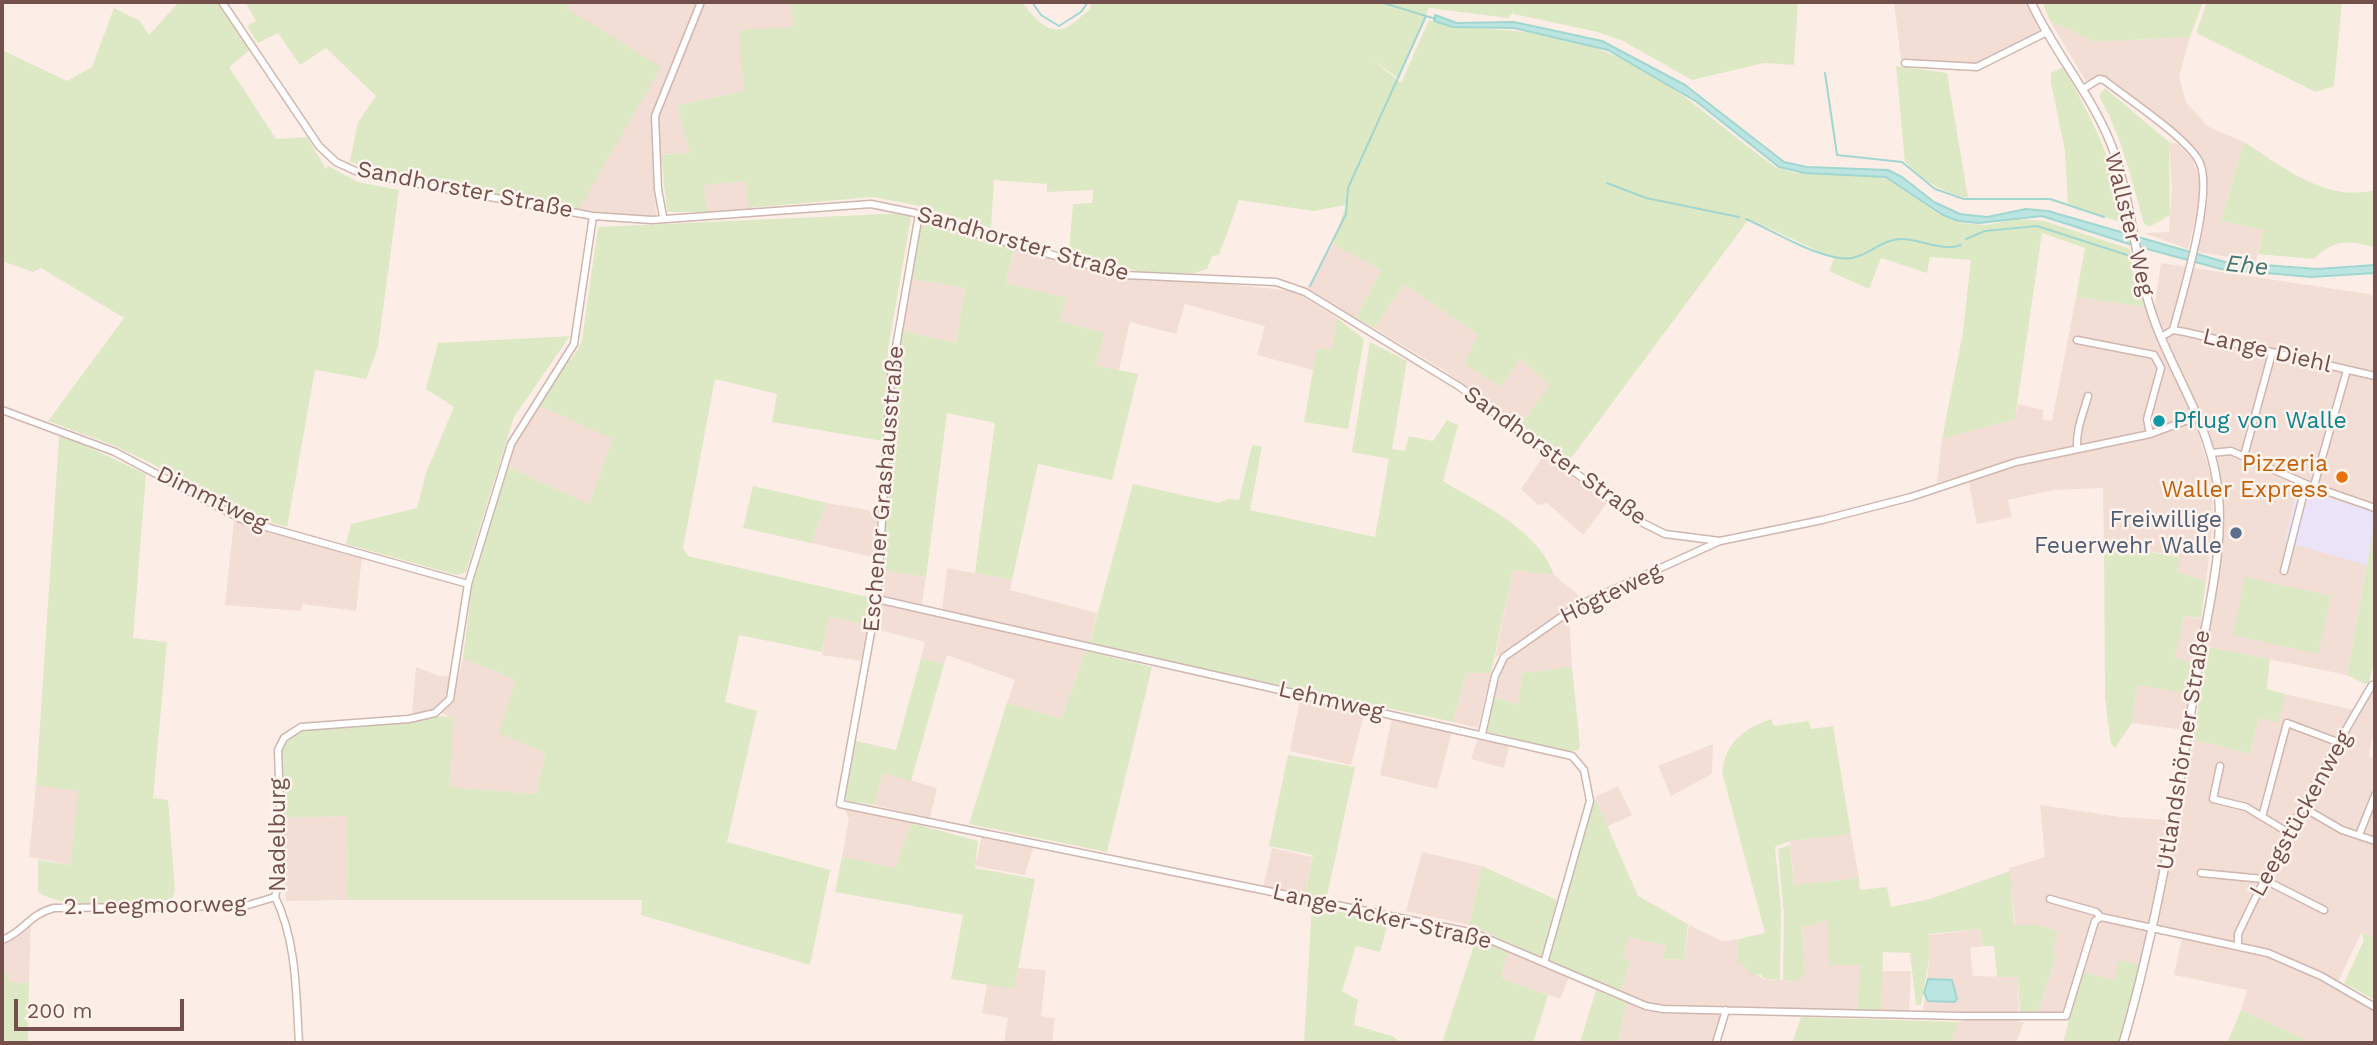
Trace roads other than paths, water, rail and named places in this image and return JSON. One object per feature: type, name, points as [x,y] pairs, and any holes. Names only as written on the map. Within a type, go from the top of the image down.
[{"type":"street","name":"Sandhorster Straße","points":[[222,2],[319,146],[336,162],[379,178],[593,216],[652,220],[663,217],[871,204],[919,214],[966,231],[1034,247],[1125,275],[1276,282],[1305,292],[1460,387],[1643,523],[1665,534],[1720,541],[1822,520],[2016,463],[2150,434],[2199,416]]},
{"type":"street","points":[[663,217],[658,189],[655,116],[701,2]]},
{"type":"street","name":"Wallster Weg","points":[[2031,2],[2083,89],[2115,156],[2148,303],[2161,337],[2199,416],[2211,453]]},
{"type":"street","points":[[1905,62],[1977,67],[2048,32]]},
{"type":"street","points":[[2083,89],[2099,79],[2104,80],[2194,153],[2203,170],[2205,187],[2173,330]]},
{"type":"street","name":"Eschener Grashausstraße","points":[[840,804],[877,599],[891,376],[919,214]]},
{"type":"street","points":[[468,584],[511,444],[574,344],[593,216]]},
{"type":"street","name":"Lange Diehl","points":[[2161,337],[2173,330],[2375,376]]},
{"type":"street","points":[[2077,340],[2154,355],[2161,368],[2147,419],[2150,434]]},
{"type":"street","points":[[2244,456],[2272,353]]},
{"type":"street","points":[[2284,571],[2347,370]]},
{"type":"street","points":[[2077,449],[2076,428],[2083,416],[2088,396]]},
{"type":"street","name":"Dimmtweg","points":[[2,410],[115,452],[245,521],[468,584]]},
{"type":"street","points":[[2211,453],[2231,451],[2310,485],[2375,508]]},
{"type":"street","name":"Utlandshörner Straße","points":[[2123,1043],[2153,929],[2216,545],[2218,485],[2211,453]]},
{"type":"street","name":"Högteweg","points":[[1482,734],[1495,676],[1504,657],[1577,606],[1720,541]]},
{"type":"street","name":"Nadelburg","points":[[299,1043],[295,974],[284,911],[275,897],[282,865],[278,750],[293,730],[309,724],[409,719],[435,713],[443,707],[450,699],[454,681],[468,584]]},
{"type":"street","name":"Lehmweg","points":[[877,599],[1572,756],[1584,770],[1590,801],[1544,963]]},
{"type":"street","name":"Leegstückenweg","points":[[2238,946],[2238,934],[2263,878],[2372,685]]},
{"type":"street","points":[[2262,817],[2285,725],[2290,723],[2340,743]]},
{"type":"street","points":[[2220,766],[2213,799],[2246,807],[2289,833]]},
{"type":"street","points":[[2359,835],[2375,795]]},
{"type":"street","name":"Lange-Äcker-Straße","points":[[840,804],[1461,930],[1490,939],[1646,1006],[2066,1016],[2095,921],[2101,917]]},
{"type":"street","points":[[2304,808],[2342,830],[2375,841]]},
{"type":"street","points":[[2201,873],[2263,878],[2324,910]]},
{"type":"street","name":"2. Leegmoorweg","points":[[2,940],[11,937],[39,912],[54,908],[245,906],[275,897]]},
{"type":"street","points":[[2050,899],[2096,912],[2101,917],[2238,946],[2294,962],[2375,1007]]},
{"type":"street","points":[[1716,1043],[1726,1010]]},
{"type":"water","name":"Ehe","points":[[1435,15],[1457,23],[1514,22],[1602,41],[1685,85],[1784,162],[1807,167],[1888,170],[1902,177],[1934,202],[1960,214],[1987,217],[2026,209],[2048,211],[2225,262],[2317,269],[2375,265],[2375,273],[2311,277],[2221,269],[2129,244],[2042,216],[1979,223],[1958,221],[1941,214],[1886,177],[1805,173],[1779,167],[1697,102],[1608,50],[1514,28],[1453,27],[1434,21]]},
{"type":"water","points":[[1928,979],[1952,980],[1957,999],[1955,1002],[1928,1001],[1924,993]]},
{"type":"waterway","points":[[1032,2],[1041,15],[1059,26],[1081,12],[1088,2]]},
{"type":"waterway","points":[[1380,2],[1436,19]]},
{"type":"waterway","points":[[1310,286],[1346,214],[1348,188],[1426,16]]},
{"type":"waterway","points":[[1825,73],[1837,155],[1902,162],[1935,189],[1964,199],[2050,199],[2104,217]]},
{"type":"waterway","points":[[1607,183],[1646,198],[1739,217]]},
{"type":"waterway","points":[[1746,219],[1813,251],[1841,258],[1858,256],[1895,239],[1947,247],[1961,245]]},
{"type":"waterway","points":[[1966,239],[1985,231],[2037,226],[2127,255]]},
{"type":"place","name":"Pflug von Walle","points":[[2159,421]]},
{"type":"place","name":"Pizzeria Waller Express","points":[[2342,477]]},
{"type":"place","name":"Freiwillige Feuerwehr Walle","points":[[2236,533]]}]
